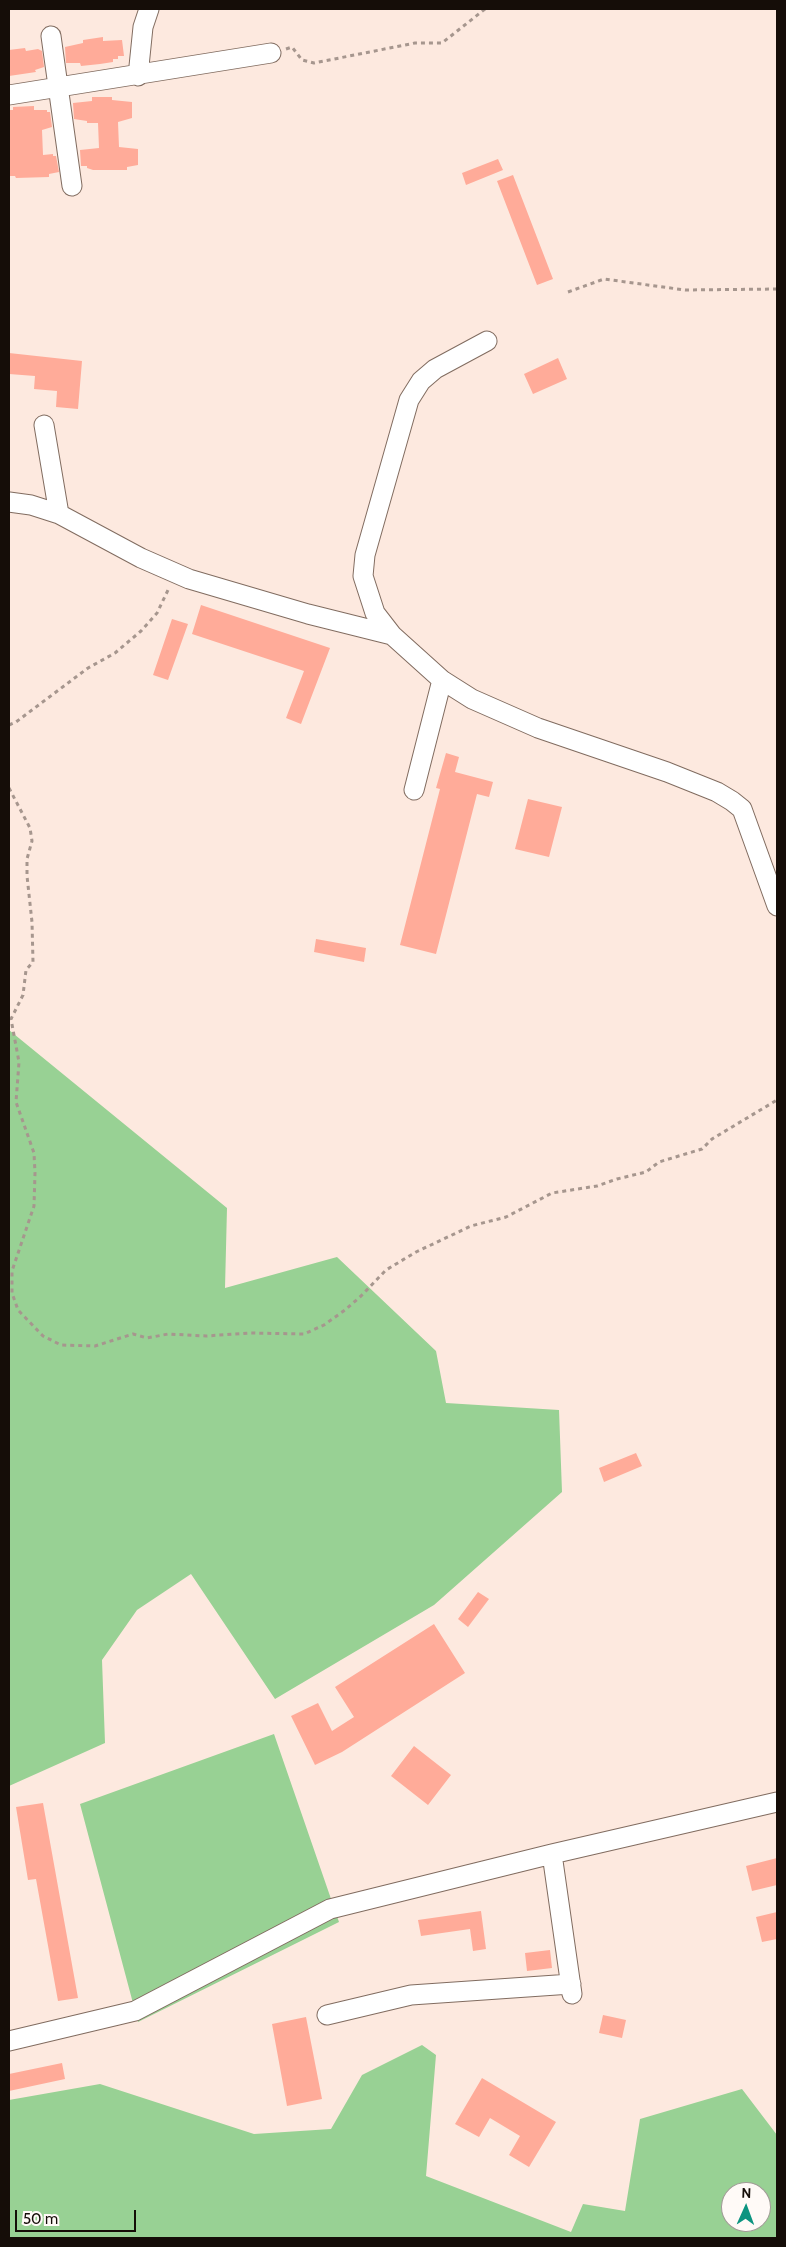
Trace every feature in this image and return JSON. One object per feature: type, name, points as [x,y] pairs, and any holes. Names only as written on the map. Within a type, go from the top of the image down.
[{"type":"street","points":[[138,76],[143,27],[150,9]]},
{"type":"street","points":[[51,36],[72,186]]},
{"type":"street","points":[[9,96],[271,54]]},
{"type":"street","points":[[487,341],[435,369],[421,381],[409,400],[365,555],[363,576],[376,613],[392,635],[442,680],[472,700],[538,728],[667,772],[717,792],[732,801],[742,809],[777,906]]},
{"type":"street","points":[[44,426],[59,514]]},
{"type":"street","points":[[9,502],[59,514],[173,573],[308,614],[392,635]]},
{"type":"street","points":[[414,790],[442,680]]},
{"type":"street","points":[[9,2041],[134,2011],[330,1909],[552,1854],[777,1802]]},
{"type":"street","points":[[327,2015],[411,1995],[572,1989],[552,1854]]},
{"type":"path","points":[[271,54],[292,48],[302,60],[314,62],[415,43],[442,43],[485,9]]},
{"type":"path","points":[[568,292],[604,279],[685,290],[777,288]]},
{"type":"path","points":[[9,725],[16,722],[88,668],[115,653],[140,631],[156,613],[171,584],[173,573]]},
{"type":"path","points":[[9,788],[30,828],[32,841],[27,859],[27,876],[32,922],[33,962],[26,970],[23,996],[11,1019],[19,1062],[16,1102],[34,1153],[35,1173],[34,1206],[12,1271],[12,1293],[18,1310],[24,1317],[43,1336],[61,1345],[95,1346],[133,1334],[147,1338],[168,1334],[206,1336],[250,1333],[304,1334],[324,1325],[345,1310],[386,1270],[416,1252],[471,1226],[506,1217],[552,1193],[597,1186],[646,1172],[659,1162],[702,1149],[712,1139],[777,1100]]},
{"type":"green space","points":[[9,1030],[227,1208],[225,1288],[337,1257],[436,1351],[446,1403],[559,1410],[562,1492],[434,1605],[275,1699],[191,1574],[137,1610],[102,1660],[105,1743],[9,1786]]},
{"type":"green space","points":[[274,1734],[339,1922],[138,2022],[80,1804]]},
{"type":"green space","points":[[422,2045],[436,2055],[426,2176],[571,2232],[583,2204],[625,2211],[640,2119],[742,2089],[777,2135],[777,2238],[9,2238],[9,2100],[100,2084],[254,2134],[331,2129],[362,2075]]},
{"type":"building","points":[[103,37],[103,41],[122,40],[124,56],[118,56],[118,59],[113,59],[113,62],[100,64],[81,66],[80,63],[66,63],[65,47],[83,43],[83,40]]},
{"type":"building","points":[[25,48],[26,51],[38,49],[42,51],[44,67],[35,70],[36,72],[9,76],[9,50]]},
{"type":"building","points":[[92,97],[112,97],[112,100],[132,102],[132,118],[118,122],[119,147],[138,149],[138,165],[127,167],[127,170],[93,170],[87,168],[87,166],[81,166],[80,150],[99,148],[98,123],[87,123],[87,121],[74,119],[73,103],[92,101]]},
{"type":"building","points":[[34,106],[34,110],[47,110],[47,112],[50,112],[52,127],[42,130],[43,155],[53,154],[53,156],[56,156],[59,172],[49,174],[49,177],[16,178],[15,176],[9,176],[9,110],[13,110],[13,107]]},
{"type":"building","points":[[498,159],[503,170],[466,185],[462,173]]},
{"type":"building","points":[[513,175],[553,279],[537,285],[497,181]]},
{"type":"building","points":[[9,353],[82,361],[78,409],[56,407],[57,391],[34,389],[35,376],[9,374]]},
{"type":"building","points":[[558,358],[567,379],[533,394],[524,374]]},
{"type":"building","points":[[201,605],[330,648],[301,724],[286,718],[304,671],[192,634]]},
{"type":"building","points":[[172,619],[188,624],[168,680],[153,675]]},
{"type":"building","points":[[446,753],[459,757],[455,772],[493,782],[489,797],[477,794],[436,954],[400,945],[440,789],[436,788]]},
{"type":"building","points":[[528,799],[562,807],[549,857],[515,849]]},
{"type":"building","points":[[316,939],[366,948],[364,962],[314,952]]},
{"type":"building","points":[[636,1453],[642,1466],[604,1482],[599,1468]]},
{"type":"building","points":[[478,1592],[489,1599],[468,1627],[458,1619]]},
{"type":"building","points":[[434,1624],[465,1673],[342,1752],[315,1765],[291,1716],[318,1703],[332,1731],[354,1717],[335,1687]]},
{"type":"building","points":[[414,1746],[451,1775],[428,1805],[391,1776]]},
{"type":"building","points":[[43,1803],[78,1998],[58,2001],[36,1879],[28,1880],[16,1807]]},
{"type":"building","points":[[777,1858],[777,1885],[752,1891],[746,1866]]},
{"type":"building","points":[[481,1911],[486,1949],[473,1951],[470,1929],[421,1936],[418,1920]]},
{"type":"building","points":[[777,1912],[777,1939],[762,1942],[756,1917]]},
{"type":"building","points":[[550,1950],[552,1968],[527,1971],[525,1953]]},
{"type":"building","points":[[603,2015],[626,2020],[622,2038],[599,2033]]},
{"type":"building","points":[[306,2017],[322,2099],[287,2106],[272,2024]]},
{"type":"building","points":[[62,2063],[65,2079],[9,2091],[9,2074]]},
{"type":"building","points":[[482,2078],[556,2122],[529,2167],[509,2155],[520,2136],[490,2118],[479,2137],[455,2124]]}]
